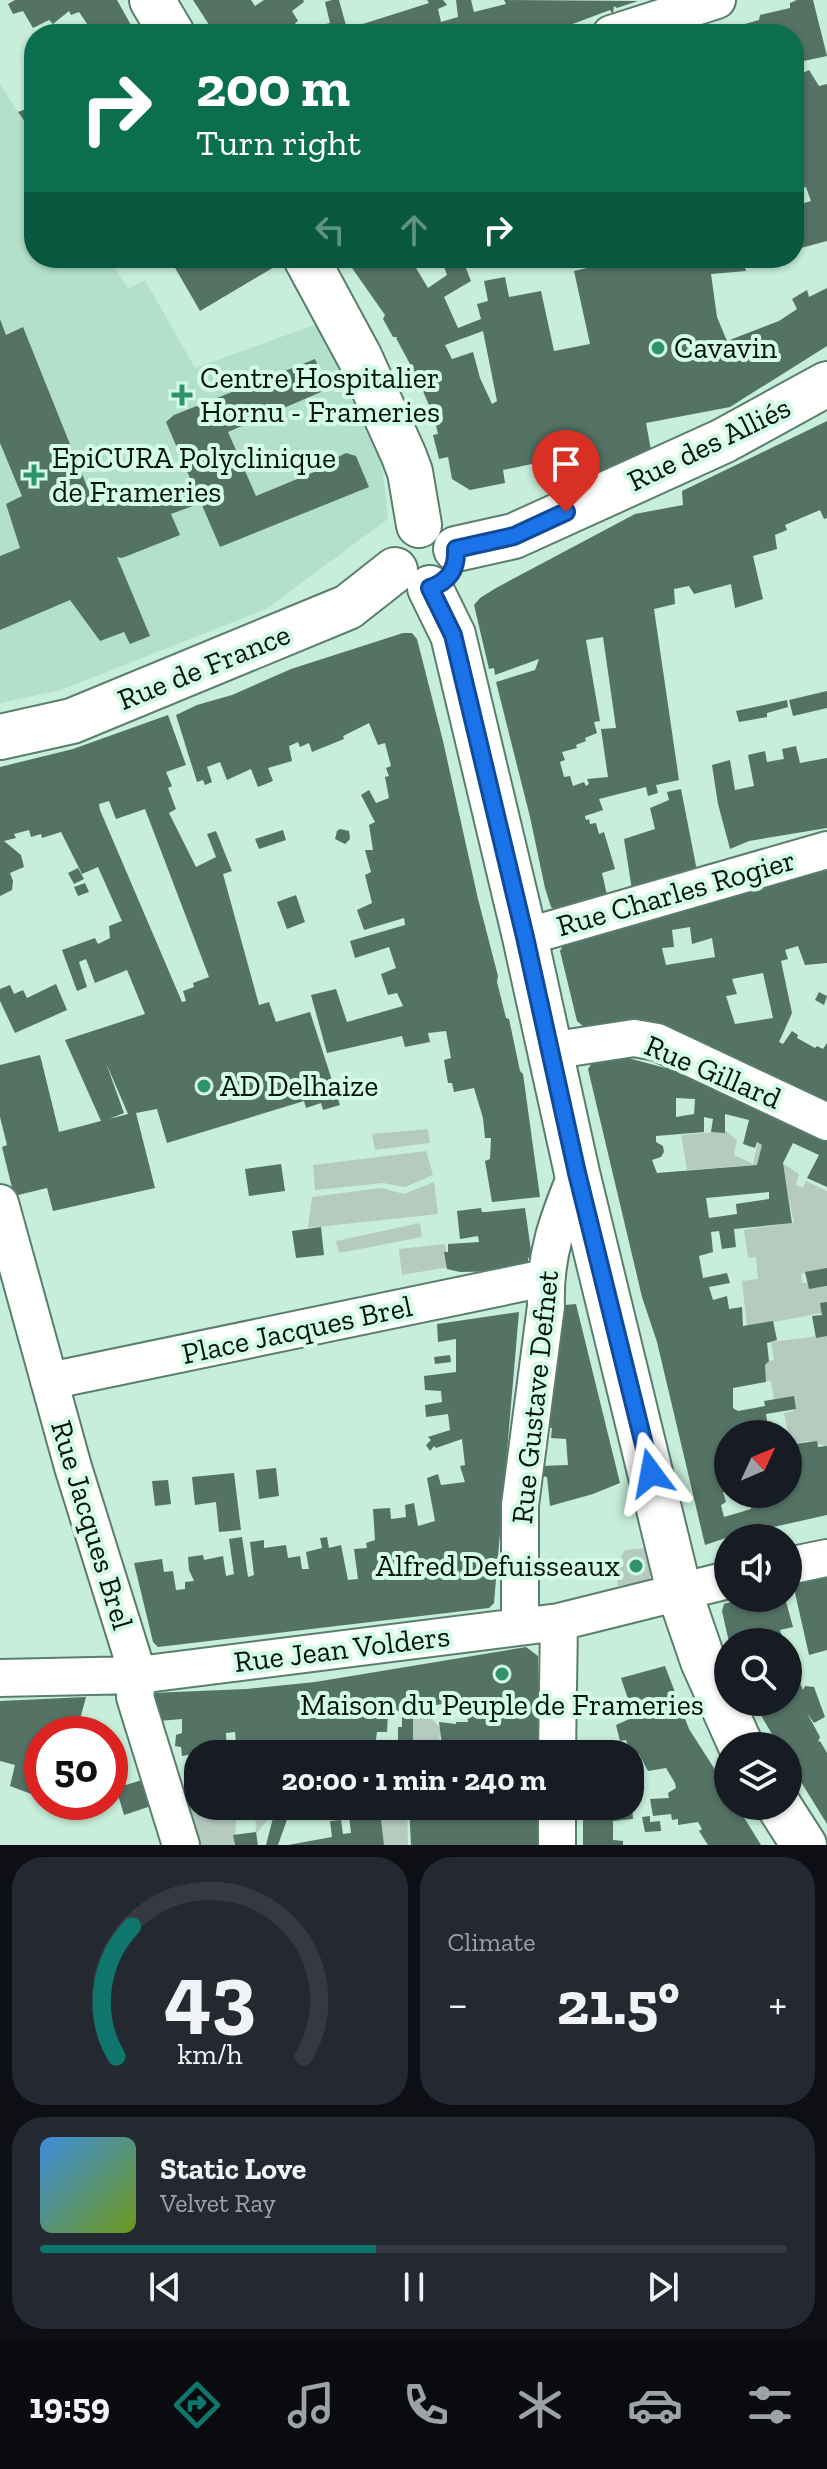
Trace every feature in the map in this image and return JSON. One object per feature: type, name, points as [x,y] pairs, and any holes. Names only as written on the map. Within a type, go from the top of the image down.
[{"type":"main road","points":[[152,0],[166,24]]},
{"type":"main road","points":[[311,268],[360,358],[404,456],[410,472],[419,525]]},
{"type":"main road","name":"Rue des Alliés","points":[[456,549],[514,536],[723,441],[827,384]]},
{"type":"main road","points":[[413,579],[449,577],[454,569],[456,549],[438,527],[419,525],[402,534],[393,552],[453,635],[577,1173],[679,1591],[703,1661],[735,1732]]},
{"type":"main road","name":"Rue de France","points":[[0,737],[72,721],[413,579]]},
{"type":"main road","points":[[788,1820],[804,1845]]},
{"type":"street","points":[[642,24],[717,0]]},
{"type":"street","name":"Rue Charles Rogier","points":[[525,937],[827,850]]},
{"type":"street","name":"Rue Gillard","points":[[549,1051],[634,1038],[657,1042],[827,1122]]},
{"type":"street","name":"Rue Gustave Defnet","points":[[520,1625],[520,1505],[546,1306],[545,1278],[555,1226],[577,1173]]},
{"type":"street","name":"Rue Jacques Brel","points":[[0,1203],[73,1467],[138,1675],[135,1697],[181,1845]]},
{"type":"street","name":"Place Jacques Brel","points":[[49,1381],[545,1278]]},
{"type":"street","points":[[802,1563],[827,1558]]},
{"type":"street","name":"Rue Jean Volders","points":[[0,1678],[138,1675],[559,1622],[714,1583]]},
{"type":"street","points":[[557,1740],[559,1622]]},
{"type":"street","points":[[557,1820],[557,1845]]},
{"type":"shaded area","name":"Centre Hospitalier Hornu - Frameries","points":[[0,84],[24,122],[24,268],[115,268],[128,289],[145,280],[195,368],[328,320],[377,423],[388,519],[266,609],[61,690],[0,703]]},
{"type":"shaded area","points":[[428,1129],[430,1143],[375,1150],[372,1134]]},
{"type":"shaded area","points":[[726,1131],[737,1140],[734,1155],[753,1164],[759,1138],[782,1163],[799,1174],[796,1185],[803,1188],[806,1181],[827,1191],[827,1270],[801,1274],[802,1283],[807,1283],[810,1288],[827,1287],[827,1312],[747,1327],[742,1281],[758,1279],[756,1257],[748,1258],[744,1230],[794,1222],[781,1163],[687,1170],[681,1135]]},
{"type":"shaded area","points":[[426,1151],[433,1175],[405,1187],[383,1183],[315,1190],[313,1165]]},
{"type":"shaded area","points":[[434,1182],[438,1214],[308,1228],[312,1197],[381,1188],[404,1194]]},
{"type":"shaded area","points":[[420,1223],[422,1237],[339,1253],[336,1241]]},
{"type":"shaded area","points":[[445,1244],[449,1267],[402,1275],[399,1249]]},
{"type":"shaded area","points":[[827,1335],[827,1455],[823,1444],[810,1446],[809,1441],[802,1442],[802,1420],[785,1420],[784,1413],[794,1411],[793,1398],[774,1400],[771,1381],[766,1381],[762,1362],[774,1360],[771,1342]]},
{"type":"shaded area","points":[[646,1548],[653,1573],[646,1582],[618,1586],[616,1565],[625,1550]]},
{"type":"shaded area","points":[[427,1707],[430,1717],[440,1728],[439,1740],[413,1740],[413,1709]]},
{"type":"shaded area","points":[[186,1820],[237,1820],[234,1845],[194,1845]]},
{"type":"shaded area","points":[[256,1820],[267,1820],[256,1834]]},
{"type":"shaded area","points":[[376,1820],[407,1820],[408,1845],[381,1845]]},
{"type":"building","points":[[15,0],[117,0],[130,24],[87,24],[79,12],[71,15],[69,11],[53,24],[49,20],[31,24],[23,11],[13,14],[8,4]]},
{"type":"building","points":[[193,0],[251,0],[255,6],[264,0],[304,2],[292,11],[298,21],[296,24],[209,24]]},
{"type":"building","points":[[339,0],[346,24],[326,24],[330,23],[325,2]]},
{"type":"building","points":[[427,0],[443,0],[447,5],[438,9],[441,22],[458,17],[456,0],[471,0],[474,12],[506,4],[504,0],[638,1],[617,8],[614,6],[613,14],[610,10],[573,24],[363,24],[429,3]]},
{"type":"building","points":[[813,0],[827,56],[804,61],[804,24],[745,24],[759,20],[760,15],[790,8],[790,3]]},
{"type":"building","points":[[809,70],[819,86],[827,84],[827,241],[804,247],[804,203],[811,201],[804,188],[804,72]]},
{"type":"building","points":[[175,268],[273,268],[200,311]]},
{"type":"building","points":[[352,268],[416,268],[428,288],[447,275],[445,268],[466,268],[471,281],[444,297],[458,328],[481,319],[477,304],[488,301],[484,281],[505,277],[509,297],[541,291],[554,351],[590,344],[574,271],[587,268],[745,268],[746,271],[711,274],[717,317],[727,341],[779,321],[797,309],[792,299],[807,290],[809,297],[827,288],[827,346],[730,407],[646,423],[653,461],[575,477],[578,466],[575,455],[503,470],[505,483],[470,490],[452,479],[448,457],[439,459],[433,435],[438,434],[434,417],[398,337],[393,337],[383,319],[385,315]],"holes":[[[483,331],[497,401],[492,404],[473,352],[452,359],[445,345]]]},
{"type":"building","name":"EpiCURA Polyclinique de Frameries","points":[[0,319],[6,335],[23,327],[94,504],[141,486],[150,507],[195,490],[166,422],[174,415],[315,359],[328,389],[228,432],[256,496],[336,463],[338,457],[346,453],[356,456],[369,487],[220,547],[201,503],[171,514],[180,535],[122,558],[117,557],[150,636],[130,644],[124,632],[100,641],[70,600],[0,630],[0,556],[20,548],[6,504],[22,496],[0,443]]},
{"type":"building","points":[[827,421],[827,518],[824,519],[820,510],[785,525],[787,530],[775,535],[777,549],[753,556],[763,599],[735,608],[731,584],[694,594],[689,586],[674,589],[675,604],[654,609],[679,780],[656,785],[658,793],[648,796],[646,787],[599,799],[603,810],[585,816],[590,824],[596,823],[599,834],[604,832],[615,869],[602,873],[607,895],[557,911],[551,907],[545,888],[496,682],[535,670],[539,659],[495,675],[494,668],[489,669],[474,605],[496,588],[635,514],[683,505],[682,491]],"holes":[[[603,637],[616,728],[601,729],[608,777],[587,779],[589,784],[586,786],[584,782],[573,786],[570,776],[564,777],[560,762],[565,760],[562,752],[577,748],[576,745],[586,741],[585,738],[597,733],[594,722],[600,721],[586,640]]]},
{"type":"building","points":[[403,633],[412,633],[417,639],[443,741],[497,982],[523,1074],[540,1197],[492,1202],[485,1161],[490,1159],[491,1138],[485,1138],[474,1088],[454,1092],[452,1083],[448,1083],[444,1060],[451,1058],[446,1031],[428,1033],[430,1042],[405,1047],[402,1036],[327,1053],[311,995],[336,989],[347,1022],[403,1006],[397,993],[388,995],[381,974],[396,968],[389,947],[355,958],[350,941],[405,925],[404,918],[364,930],[357,910],[372,903],[365,875],[371,872],[365,850],[373,850],[369,825],[375,822],[361,795],[369,790],[376,803],[389,798],[385,777],[389,776],[386,768],[391,766],[385,743],[378,745],[369,723],[343,736],[344,739],[312,752],[309,743],[300,747],[298,742],[289,746],[292,761],[268,768],[273,781],[258,787],[251,769],[227,780],[220,762],[207,767],[212,782],[205,785],[203,780],[197,782],[176,715],[291,669]]},
{"type":"building","points":[[827,691],[827,708],[793,716],[789,700]]},
{"type":"building","points":[[787,700],[788,707],[767,713],[767,717],[739,722],[736,711]]},
{"type":"building","points":[[168,715],[186,765],[166,772],[176,809],[169,813],[196,867],[216,857],[207,834],[216,831],[232,871],[223,874],[259,1005],[269,1002],[276,1022],[310,1012],[340,1105],[323,1110],[321,1103],[306,1108],[304,1101],[167,1143],[157,1109],[136,1113],[155,1188],[53,1211],[47,1188],[14,1196],[2,1147],[7,1145],[0,1117],[0,1065],[40,1055],[59,1132],[101,1121],[65,1040],[145,1014],[127,970],[95,983],[86,959],[79,962],[87,987],[77,991],[62,950],[95,938],[98,944],[110,938],[109,926],[122,921],[98,867],[82,874],[61,832],[42,838],[41,834],[31,837],[29,830],[4,841],[21,855],[24,867],[10,873],[12,890],[0,896],[0,767],[73,749]],"holes":[[[109,801],[116,819],[145,809],[209,977],[183,991],[186,1001],[182,1002],[100,810],[99,804]],[[106,1063],[128,1114],[109,1119],[124,1113]]]},
{"type":"building","points":[[796,746],[800,763],[827,758],[827,828],[749,841],[730,849],[712,765],[730,760],[735,790],[754,786],[748,755],[765,751],[767,762],[784,759],[782,749]]},
{"type":"building","points":[[681,789],[697,871],[632,890],[624,839],[655,829],[650,808],[669,800],[667,792]]},
{"type":"building","points":[[340,829],[349,831],[350,839],[345,844],[335,839]]},
{"type":"building","points":[[283,830],[286,840],[259,849],[255,839]]},
{"type":"building","points":[[78,868],[84,879],[74,884],[68,873]]},
{"type":"building","points":[[827,868],[827,963],[805,965],[798,946],[785,950],[788,959],[781,961],[792,1013],[779,1042],[783,1044],[792,1031],[798,1035],[797,1038],[815,1048],[823,1049],[827,1043],[827,1114],[652,1026],[584,1027],[577,1021],[560,951],[564,944]],"holes":[[[690,927],[692,944],[712,938],[715,957],[666,965],[662,948],[674,947],[672,930]],[[763,973],[773,1018],[735,1024],[726,996],[737,994],[732,979]]]},
{"type":"building","points":[[85,883],[89,892],[78,896],[74,887]]},
{"type":"building","points":[[296,895],[305,922],[287,929],[277,902]]},
{"type":"building","points":[[56,984],[67,1010],[15,1033],[0,1001],[0,989],[10,985],[14,994],[23,990],[27,998]]},
{"type":"building","points":[[819,992],[827,996],[824,1005],[815,1000]]},
{"type":"building","points":[[628,1058],[714,1081],[827,1137],[827,1187],[807,1178],[819,1155],[793,1143],[783,1163],[792,1223],[734,1229],[736,1247],[722,1249],[719,1231],[711,1232],[713,1252],[699,1256],[703,1278],[727,1273],[730,1283],[709,1287],[713,1300],[727,1296],[729,1309],[742,1307],[743,1326],[773,1321],[777,1340],[767,1343],[769,1361],[765,1365],[766,1382],[733,1388],[733,1408],[738,1411],[765,1406],[764,1401],[794,1396],[796,1409],[766,1414],[767,1420],[714,1420],[714,1508],[722,1508],[724,1517],[751,1508],[802,1508],[802,1443],[817,1441],[818,1447],[827,1446],[827,1515],[787,1524],[714,1524],[714,1542],[705,1545],[588,1069],[592,1063]],"holes":[[[676,1098],[695,1099],[694,1114],[676,1117]],[[725,1114],[749,1120],[743,1144],[755,1148],[757,1142],[762,1145],[757,1165],[657,1173],[652,1160],[661,1157],[664,1152],[663,1146],[656,1142],[656,1136],[704,1132],[704,1117],[713,1119],[711,1132],[725,1133]],[[769,1192],[769,1199],[736,1204],[737,1214],[709,1218],[706,1198]]]},
{"type":"building","points":[[281,1164],[285,1191],[249,1196],[245,1169]]},
{"type":"building","points":[[481,1208],[482,1212],[486,1212],[525,1208],[532,1258],[528,1258],[528,1265],[505,1271],[460,1272],[447,1269],[444,1252],[448,1252],[448,1244],[479,1242],[478,1236],[460,1239],[457,1211]]},
{"type":"building","points":[[321,1227],[324,1255],[296,1258],[292,1231]]},
{"type":"building","points":[[827,1268],[827,1286],[809,1289],[805,1272]]},
{"type":"building","points":[[827,1302],[827,1336],[816,1338],[812,1316],[822,1315],[820,1303]]},
{"type":"building","points":[[576,1304],[620,1483],[550,1506],[547,1477],[541,1476],[542,1466],[568,1465],[566,1439],[551,1438],[552,1428],[544,1428],[565,1305]]},
{"type":"building","points":[[519,1312],[494,1603],[489,1608],[158,1647],[153,1642],[134,1563],[162,1559],[164,1572],[173,1571],[176,1590],[185,1589],[185,1582],[194,1581],[188,1557],[203,1555],[204,1560],[223,1556],[226,1576],[234,1574],[229,1539],[242,1537],[248,1577],[254,1575],[250,1542],[264,1540],[264,1548],[286,1545],[288,1558],[300,1556],[302,1569],[309,1569],[306,1552],[322,1548],[320,1538],[327,1537],[329,1548],[341,1545],[348,1580],[358,1579],[354,1549],[367,1548],[366,1543],[375,1540],[373,1509],[390,1508],[391,1519],[406,1517],[405,1505],[414,1503],[418,1526],[435,1521],[427,1478],[438,1474],[441,1485],[465,1482],[460,1466],[465,1465],[462,1439],[436,1448],[434,1446],[430,1451],[426,1445],[431,1440],[428,1437],[450,1430],[448,1414],[426,1417],[425,1405],[442,1402],[441,1391],[425,1390],[424,1376],[456,1372],[456,1339],[438,1342],[437,1324]]},
{"type":"building","points":[[450,1355],[451,1362],[435,1364],[434,1357]]},
{"type":"building","points":[[276,1468],[279,1496],[259,1499],[256,1470]]},
{"type":"building","points":[[234,1473],[241,1530],[219,1532],[216,1502],[195,1505],[192,1477]]},
{"type":"building","points":[[168,1480],[171,1504],[155,1506],[152,1481]]},
{"type":"building","points":[[827,1576],[827,1650],[809,1655],[799,1612],[802,1612],[802,1582]]},
{"type":"building","points":[[722,1612],[789,1612],[793,1627],[789,1628],[726,1628]]},
{"type":"building","points":[[526,1647],[538,1656],[539,1740],[441,1740],[439,1722],[468,1722],[465,1700],[413,1709],[413,1740],[398,1740],[402,1711],[388,1712],[387,1732],[377,1732],[376,1740],[236,1740],[235,1732],[226,1733],[226,1740],[184,1740],[182,1756],[181,1747],[175,1746],[176,1735],[182,1733],[182,1719],[159,1721],[150,1693],[247,1689],[315,1682]]},
{"type":"building","points":[[665,1666],[689,1729],[714,1768],[714,1820],[746,1820],[761,1845],[708,1845],[699,1831],[702,1829],[698,1822],[678,1825],[678,1819],[672,1820],[671,1814],[653,1816],[650,1799],[669,1798],[668,1793],[676,1788],[675,1783],[666,1768],[648,1771],[644,1763],[644,1740],[620,1740],[616,1725],[634,1717],[621,1678]]},
{"type":"building","points":[[805,1686],[814,1687],[825,1717],[814,1723],[807,1713],[820,1737],[818,1742],[827,1753],[827,1824],[802,1784],[802,1732],[771,1732],[761,1716],[802,1716],[802,1688],[803,1690]]},
{"type":"building","points":[[86,1697],[81,1716],[24,1716],[24,1791],[10,1786],[15,1765],[0,1761],[0,1701]]},
{"type":"building","points":[[142,1780],[151,1806],[128,1814],[128,1784]]},
{"type":"building","points":[[650,1816],[650,1822],[660,1821],[661,1831],[645,1832],[644,1817]]},
{"type":"building","points":[[272,1820],[287,1820],[278,1845],[266,1845]]},
{"type":"building","points":[[341,1820],[343,1834],[351,1833],[349,1820],[381,1820],[384,1845],[288,1845],[332,1837],[330,1821]]},
{"type":"building","points":[[410,1820],[539,1820],[539,1845],[411,1845]]},
{"type":"building","points":[[583,1820],[623,1820],[613,1821],[613,1840],[623,1841],[623,1845],[583,1845]]},
{"type":"building","points":[[256,1832],[258,1845],[235,1845],[233,1835]]},
{"type":"place","name":"Cavavin","points":[[658,348]]},
{"type":"place","name":"Centre Hospitalier Hornu - Frameries","points":[[182,395]]},
{"type":"place","name":"EpiCURA Polyclinique de Frameries","points":[[34,475]]},
{"type":"place","name":"AD Delhaize","points":[[204,1086]]},
{"type":"place","name":"Alfred Defuisseaux","points":[[636,1566]]},
{"type":"place","name":"Maison du Peuple de Frameries","points":[[502,1674]]},
{"type":"route","points":[[566,512],[514,536],[456,549],[457,559],[449,577],[430,588],[453,635],[577,1173],[651,1473]]}]
